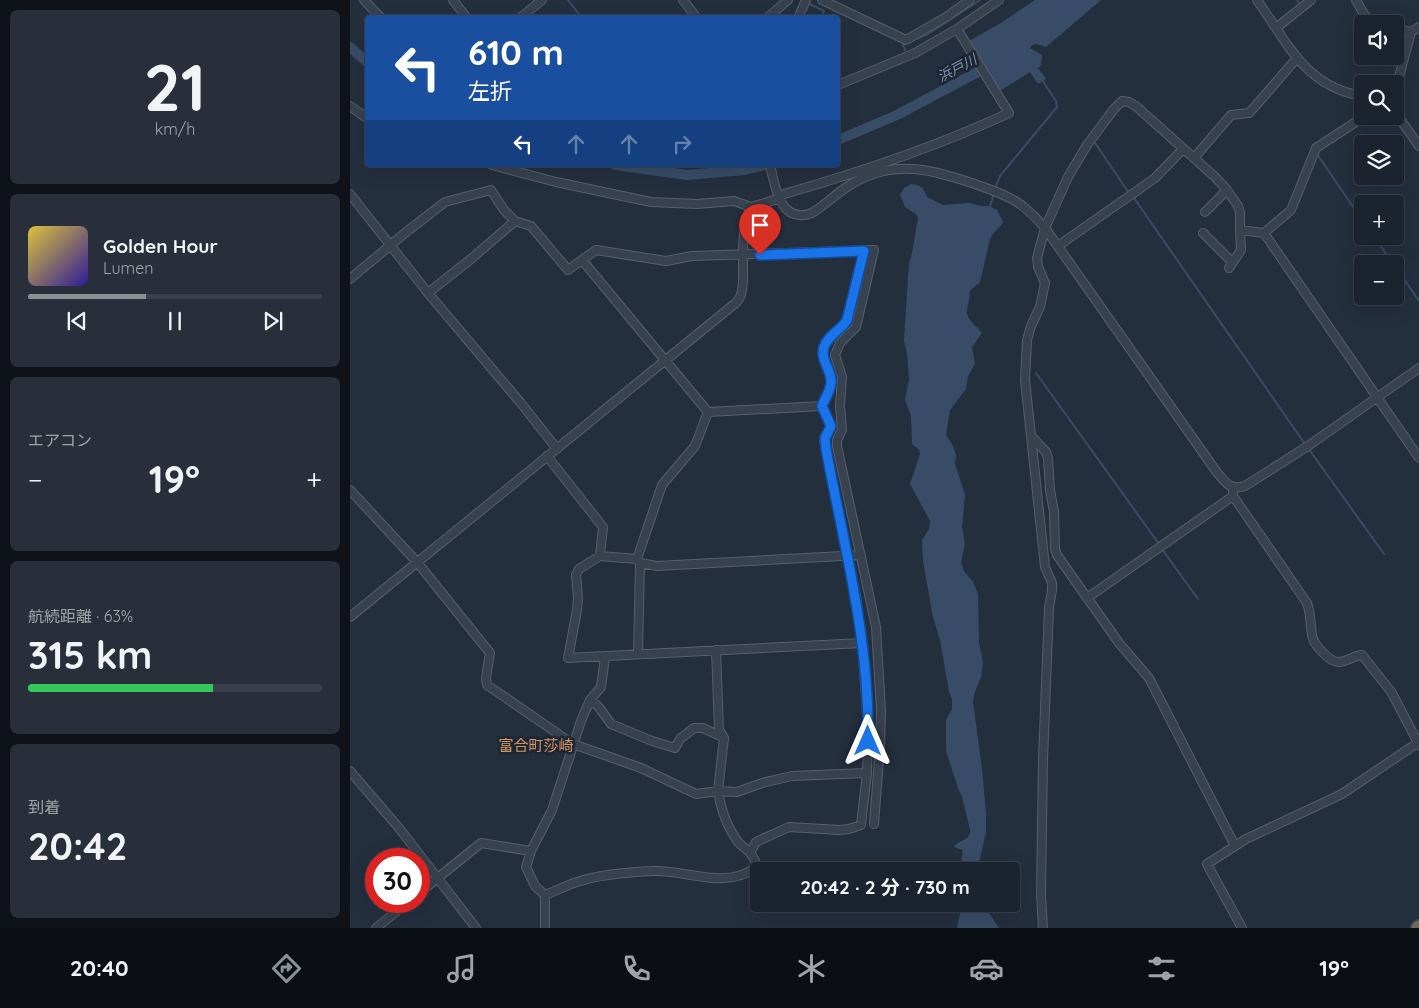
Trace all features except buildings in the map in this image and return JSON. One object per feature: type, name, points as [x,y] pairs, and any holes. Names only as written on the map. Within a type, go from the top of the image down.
[{"type":"street","points":[[364,0],[378,15]]},
{"type":"street","points":[[453,0],[465,15]]},
{"type":"street","points":[[524,15],[542,0]]},
{"type":"street","points":[[683,0],[696,15]]},
{"type":"street","points":[[770,15],[788,0]]},
{"type":"street","points":[[799,15],[806,0]]},
{"type":"street","points":[[822,0],[906,40],[946,17],[970,0]]},
{"type":"street","points":[[840,84],[915,53],[957,29],[999,0]]},
{"type":"street","points":[[1257,0],[1297,58],[1317,78],[1330,86],[1354,94]]},
{"type":"street","points":[[1276,28],[1311,0]]},
{"type":"street","points":[[1356,0],[1365,15]]},
{"type":"street","points":[[1400,75],[1411,32],[1419,27]]},
{"type":"street","points":[[500,167],[556,182],[651,202],[697,204],[734,201],[746,205],[778,199],[784,194],[886,164],[1008,113],[957,29]]},
{"type":"street","points":[[1404,30],[1411,32]]},
{"type":"street","points":[[1194,158],[1231,115],[1249,113],[1297,58]]},
{"type":"street","points":[[1043,928],[1041,894],[1044,727],[1049,608],[1052,583],[1044,567],[1025,380],[1025,356],[1031,326],[1044,294],[1045,283],[1038,268],[1037,258],[1045,228],[1068,177],[1086,145],[1122,101],[1129,102],[1137,108],[1194,158],[1227,190],[1238,206],[1240,212],[1241,250],[1230,265],[1203,232]]},
{"type":"street","points":[[350,106],[365,117]]},
{"type":"street","points":[[1240,230],[1264,233],[1291,210],[1316,148],[1354,123]]},
{"type":"street","points":[[1404,125],[1419,146]]},
{"type":"street","points":[[1058,246],[1155,178],[1183,149]]},
{"type":"street","points":[[770,167],[778,199],[790,212],[796,214],[807,215],[817,210],[859,179],[886,170],[902,168],[933,171],[1002,194],[1024,206],[1045,228],[1208,460],[1233,492],[1307,604],[1310,612],[1312,638],[1326,656],[1333,661],[1341,663],[1357,655],[1362,655],[1392,693],[1419,743],[1342,794],[1236,846],[1207,864],[1242,928]]},
{"type":"street","points":[[350,279],[445,202],[491,190],[514,221],[531,226],[568,270],[596,250],[666,261],[692,256],[874,250],[856,327],[840,343],[835,356],[842,377],[842,430],[836,446],[876,627],[880,674],[880,747],[874,824]]},
{"type":"street","points":[[1205,212],[1227,190]]},
{"type":"street","points":[[350,194],[428,293],[557,449]]},
{"type":"street","points":[[350,617],[740,298],[743,288],[743,255],[748,213],[746,205]]},
{"type":"street","points":[[428,293],[471,259],[514,221]]},
{"type":"street","points":[[1264,233],[1419,458]]},
{"type":"street","points":[[750,852],[756,842],[789,827],[838,830],[850,829],[860,825],[867,773],[868,725],[862,643],[848,555],[824,441],[831,426],[822,406],[831,382],[823,349],[828,340],[843,327],[847,320],[864,251]]},
{"type":"street","points":[[582,260],[708,412]]},
{"type":"street","points":[[1087,598],[1238,488],[1245,486],[1305,447],[1419,368]]},
{"type":"street","points":[[708,412],[822,406]]},
{"type":"street","points":[[638,654],[639,561],[662,485],[695,446],[708,412]]},
{"type":"street","points":[[1031,436],[1046,452],[1048,458],[1054,512],[1055,549],[1057,554],[1119,643],[1149,678],[1236,846]]},
{"type":"street","points":[[547,456],[603,527],[600,556],[596,560],[583,565],[576,575],[578,604],[568,658],[862,643]]},
{"type":"street","points":[[350,490],[417,562],[490,653],[486,685],[572,744],[641,768],[696,794],[738,792],[762,783],[792,776],[867,773]]},
{"type":"street","points":[[600,556],[639,561],[657,566],[861,555]]},
{"type":"street","points":[[545,895],[578,882],[627,873],[656,871],[720,880],[735,878],[754,868],[756,864],[750,852],[740,844],[731,832],[718,792],[724,738],[719,730],[716,650]]},
{"type":"street","points":[[545,928],[545,895],[535,886],[526,867],[531,852],[552,810],[572,744],[590,700],[601,687],[605,657]]},
{"type":"street","points":[[590,700],[598,706],[611,724],[665,746],[675,748],[680,739],[694,728],[703,728],[724,738]]},
{"type":"street","points":[[350,771],[399,828],[476,928]]},
{"type":"street","points":[[430,883],[480,843],[531,852]]},
{"type":"street","points":[[376,928],[394,913]]},
{"type":"water","points":[[1035,0],[1101,0],[1046,47],[1036,44],[1032,45],[1030,48],[1042,55],[1041,65],[1038,68],[1046,79],[1038,84],[1030,72],[998,92],[967,42],[1001,23]]},
{"type":"water","points":[[911,184],[917,185],[921,187],[927,197],[943,205],[969,203],[990,206],[997,210],[1003,222],[990,239],[980,282],[970,291],[967,313],[982,333],[972,347],[975,364],[968,376],[966,389],[950,410],[946,435],[956,455],[955,464],[965,495],[962,527],[965,544],[961,563],[978,594],[979,643],[983,662],[981,677],[973,702],[986,813],[986,832],[979,862],[961,862],[963,850],[954,847],[969,836],[970,830],[962,797],[946,751],[946,720],[952,709],[952,699],[949,692],[940,640],[933,617],[923,561],[922,540],[929,529],[930,521],[910,484],[920,454],[919,450],[912,444],[911,416],[905,400],[909,379],[904,341],[909,262],[918,218],[916,214],[905,207],[900,195],[904,188]]},
{"type":"water","points":[[960,912],[988,912],[999,928],[957,928]]},
{"type":"waterway","points":[[568,0],[580,15]]},
{"type":"waterway","points":[[911,41],[928,34],[980,0]]},
{"type":"waterway","points":[[1297,0],[1300,4],[1302,3]]},
{"type":"waterway","points":[[808,3],[824,11],[822,15]]},
{"type":"waterway","points":[[905,50],[903,45],[907,43]]},
{"type":"waterway","name":"浜戸川","points":[[350,47],[365,60]]},
{"type":"waterway","name":"浜戸川","points":[[840,139],[897,115],[991,65]]},
{"type":"waterway","points":[[995,189],[1000,176],[1057,107],[1056,101],[1042,80]]},
{"type":"waterway","points":[[1093,142],[1099,135]]},
{"type":"waterway","points":[[1095,143],[1129,193]]},
{"type":"waterway","points":[[1317,154],[1354,208]]},
{"type":"waterway","name":"浜戸川","points":[[629,167],[687,175],[744,170],[756,167]]},
{"type":"waterway","points":[[990,206],[994,194]]},
{"type":"waterway","points":[[1134,198],[1305,444]]},
{"type":"waterway","points":[[1380,245],[1387,255]]},
{"type":"waterway","points":[[1404,279],[1419,301]]},
{"type":"waterway","points":[[1036,373],[1159,544]]},
{"type":"waterway","points":[[1308,448],[1384,554]]},
{"type":"waterway","points":[[1162,549],[1198,599]]},
{"type":"district","name":"富合町莎崎","points":[[536,745]]},
{"type":"route","points":[[760,255],[864,251],[847,320],[843,327],[824,344],[823,355],[831,382],[830,389],[822,406],[831,426],[824,441],[856,596],[866,682],[868,741]]}]
